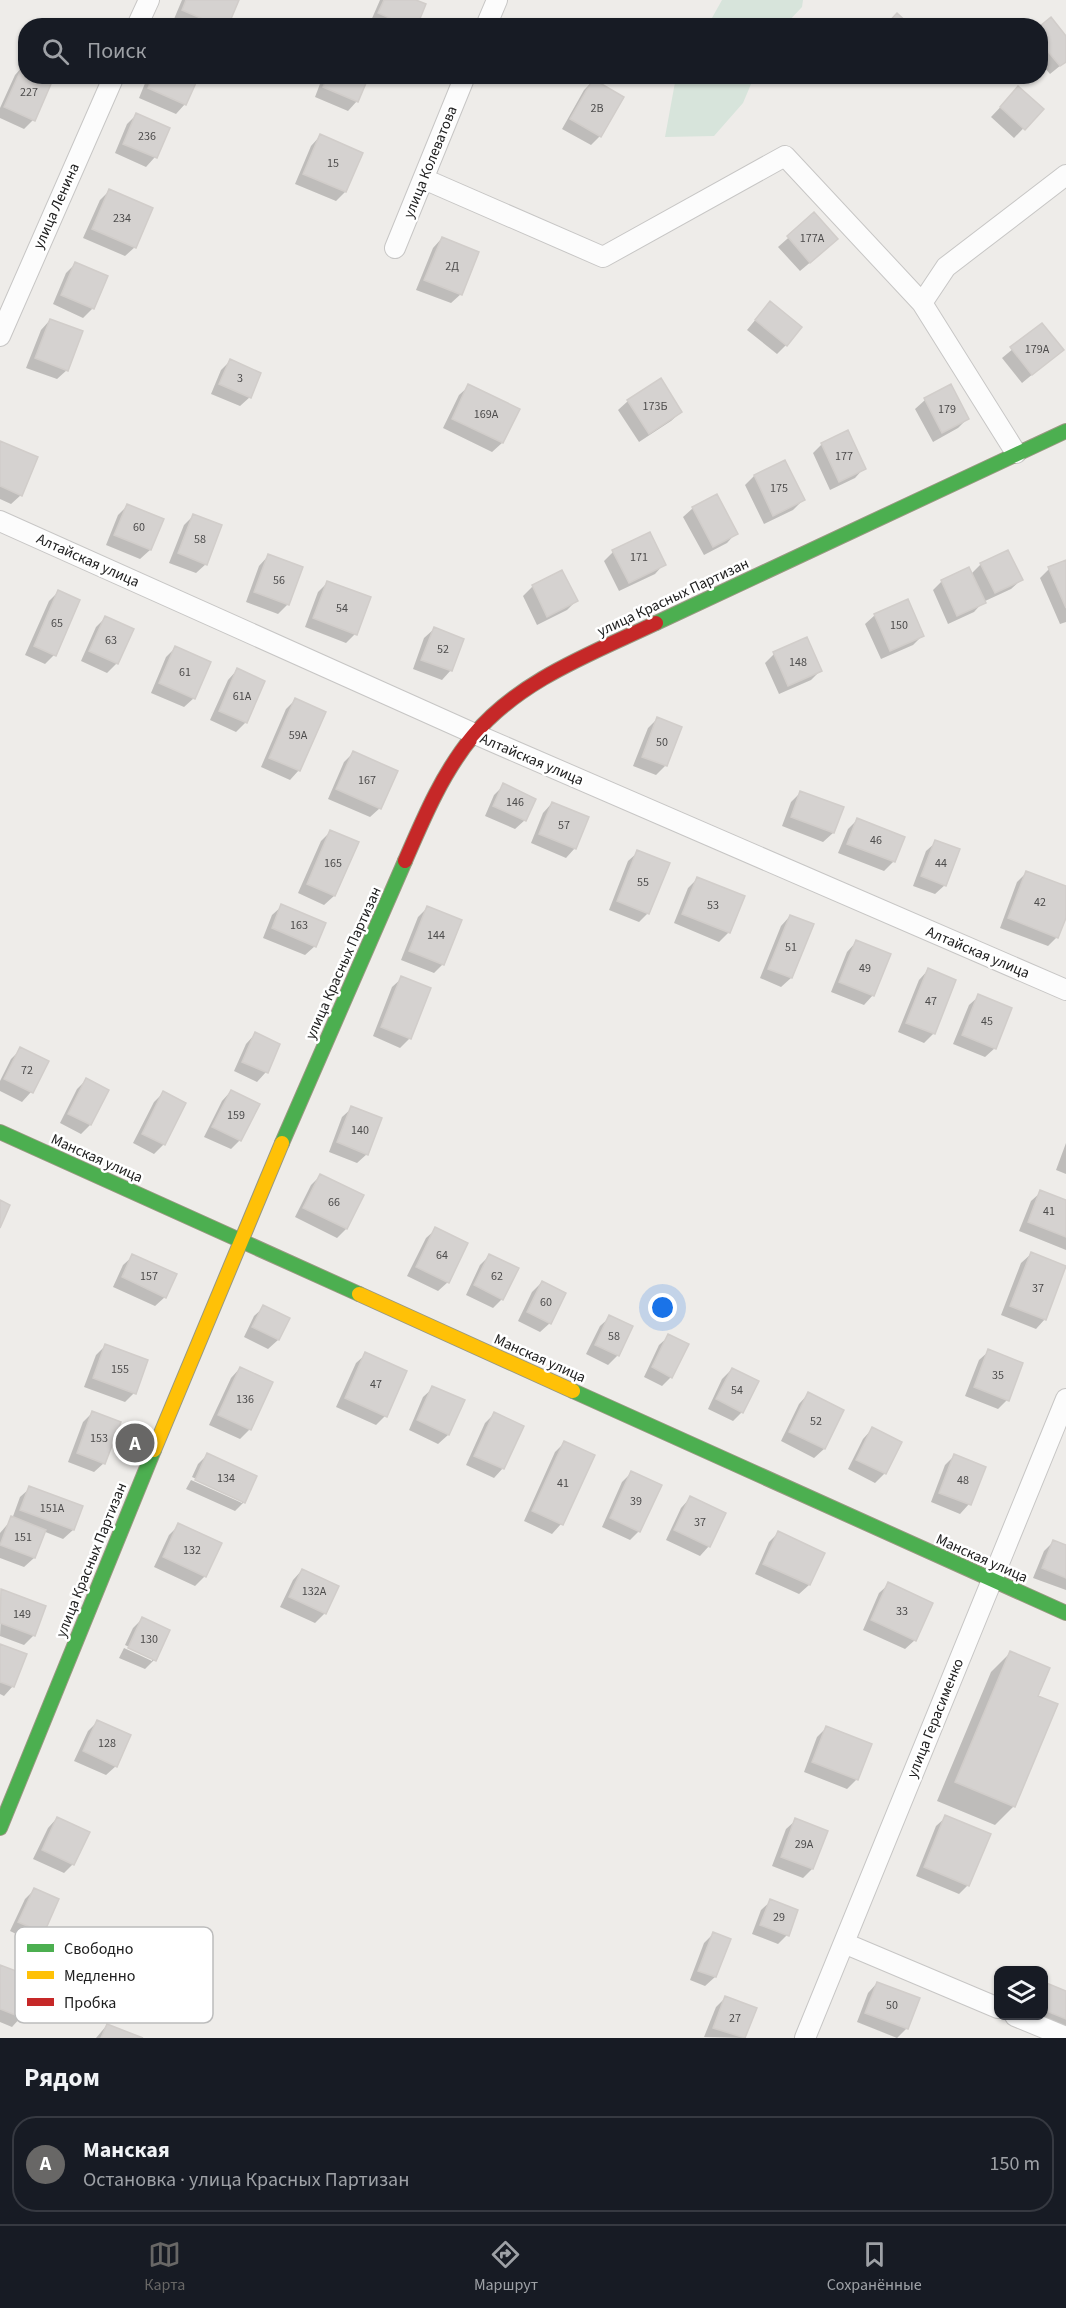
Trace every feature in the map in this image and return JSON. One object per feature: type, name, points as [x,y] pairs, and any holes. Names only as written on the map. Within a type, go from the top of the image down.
[{"type":"main road","name":"улица Красных Партизан","points":[[0,1828],[240,1240],[428,809],[450,768],[475,734],[535,684],[578,660],[1066,431]]},
{"type":"main road","name":"Манская улица","points":[[0,1132],[1066,1613]]},
{"type":"street","points":[[141,18],[149,0]]},
{"type":"street","points":[[489,18],[497,0]]},
{"type":"street","name":"улица Ленина","points":[[0,336],[110,84]]},
{"type":"street","name":"улица Колеватова","points":[[395,248],[462,84]]},
{"type":"street","points":[[424,178],[603,257],[785,156],[922,303],[1016,453]]},
{"type":"street","points":[[922,303],[946,267],[1066,175]]},
{"type":"street","name":"Алтайская улица","points":[[0,521],[475,734],[1066,990]]},
{"type":"street","name":"улица Герасименко","points":[[805,2038],[1066,1399]]},
{"type":"street","points":[[844,1943],[994,2006]]},
{"type":"street","points":[[1025,2020],[1066,2037]]},
{"type":"shaded area","points":[[722,0],[803,0],[802,7],[792,18],[712,18]]},
{"type":"shaded area","points":[[675,84],[751,84],[743,103],[714,136],[665,137]]},
{"type":"building","points":[[186,0],[239,0],[231,18],[200,18],[182,10]]},
{"type":"building","points":[[384,0],[416,0],[426,4],[420,18],[389,18],[378,13]]},
{"type":"building","points":[[897,13],[902,18],[892,18]]},
{"type":"building","points":[[1051,17],[1066,36],[1066,62],[1060,66],[1048,52],[1048,19]]},
{"type":"building","points":[[18,76],[18,84],[51,84],[35,121],[4,107]]},
{"type":"building","points":[[150,84],[195,84],[186,105],[148,88]]},
{"type":"building","points":[[324,84],[366,84],[358,102],[323,87]]},
{"type":"building","points":[[590,84],[602,84],[624,97],[601,137],[570,119]]},
{"type":"building","points":[[1018,86],[1044,109],[1025,130],[1000,107]]},
{"type":"building","points":[[136,113],[170,128],[157,158],[123,144]]},
{"type":"building","points":[[320,134],[363,153],[346,192],[303,174]]},
{"type":"building","points":[[109,189],[153,208],[136,248],[92,229]]},
{"type":"building","points":[[814,212],[838,239],[810,263],[787,236]]},
{"type":"building","points":[[442,237],[479,252],[462,295],[424,280]]},
{"type":"building","points":[[75,262],[108,276],[94,309],[61,295]]},
{"type":"building","points":[[770,301],[802,327],[787,346],[755,320]]},
{"type":"building","points":[[50,319],[83,331],[68,371],[35,358]]},
{"type":"building","points":[[1042,323],[1064,350],[1032,375],[1010,347]]},
{"type":"building","points":[[230,359],[261,373],[251,398],[219,384]]},
{"type":"building","points":[[661,378],[682,412],[649,434],[627,400]]},
{"type":"building","points":[[468,384],[520,409],[503,443],[452,419]]},
{"type":"building","points":[[951,384],[969,419],[942,433],[924,398]]},
{"type":"building","points":[[848,430],[866,469],[839,482],[821,443]]},
{"type":"building","points":[[0,441],[38,457],[22,496],[0,486]]},
{"type":"building","points":[[785,460],[805,500],[773,516],[754,475]]},
{"type":"building","points":[[717,494],[738,534],[713,547],[692,507]]},
{"type":"building","points":[[127,504],[164,519],[151,550],[114,535]]},
{"type":"building","points":[[193,514],[222,525],[207,565],[178,553]]},
{"type":"building","points":[[650,532],[666,565],[629,583],[612,550]]},
{"type":"building","points":[[1008,550],[1023,580],[995,593],[980,563]]},
{"type":"building","points":[[268,554],[303,567],[289,605],[254,592]]},
{"type":"building","points":[[1066,560],[1066,608],[1048,567]]},
{"type":"building","points":[[969,567],[986,603],[957,616],[941,580]]},
{"type":"building","points":[[562,570],[578,601],[547,617],[532,585]]},
{"type":"building","points":[[327,581],[371,597],[357,635],[313,618]]},
{"type":"building","points":[[58,590],[80,600],[56,656],[34,646]]},
{"type":"building","points":[[908,599],[924,636],[890,651],[874,614]]},
{"type":"building","points":[[105,616],[134,629],[118,664],[89,651]]},
{"type":"building","points":[[434,627],[464,639],[452,671],[421,660]]},
{"type":"building","points":[[807,637],[822,671],[788,686],[773,652]]},
{"type":"building","points":[[175,646],[211,662],[195,699],[159,683]]},
{"type":"building","points":[[237,668],[265,681],[247,723],[219,711]]},
{"type":"building","points":[[295,698],[326,712],[300,771],[269,758]]},
{"type":"building","points":[[657,717],[682,727],[667,766],[642,757]]},
{"type":"building","points":[[353,751],[398,771],[381,809],[336,789]]},
{"type":"building","points":[[503,783],[536,799],[526,821],[493,806]]},
{"type":"building","points":[[800,791],[844,807],[834,833],[791,817]]},
{"type":"building","points":[[552,802],[589,817],[576,849],[539,834]]},
{"type":"building","points":[[857,818],[905,837],[895,862],[847,844]]},
{"type":"building","points":[[330,830],[359,842],[335,896],[307,884]]},
{"type":"building","points":[[935,840],[960,849],[946,886],[921,876]]},
{"type":"building","points":[[637,850],[670,863],[649,914],[617,901]]},
{"type":"building","points":[[1026,871],[1066,886],[1066,918],[1058,938],[1008,918]]},
{"type":"building","points":[[697,877],[745,896],[730,933],[682,914]]},
{"type":"building","points":[[281,904],[326,923],[316,947],[272,928]]},
{"type":"building","points":[[427,906],[462,920],[444,965],[409,951]]},
{"type":"building","points":[[790,915],[814,924],[792,978],[768,969]]},
{"type":"building","points":[[856,940],[891,954],[874,996],[839,982]]},
{"type":"building","points":[[928,968],[956,980],[935,1034],[906,1023]]},
{"type":"building","points":[[401,976],[431,988],[411,1039],[381,1027]]},
{"type":"building","points":[[978,994],[1012,1008],[996,1049],[962,1035]]},
{"type":"building","points":[[255,1032],[280,1044],[268,1073],[242,1062]]},
{"type":"building","points":[[20,1047],[49,1061],[33,1093],[4,1079]]},
{"type":"building","points":[[86,1078],[109,1090],[91,1125],[68,1114]]},
{"type":"building","points":[[231,1090],[260,1104],[241,1141],[212,1127]]},
{"type":"building","points":[[163,1091],[186,1103],[165,1145],[142,1134]]},
{"type":"building","points":[[351,1106],[382,1118],[368,1155],[337,1142]]},
{"type":"building","points":[[320,1174],[364,1195],[347,1229],[303,1208]]},
{"type":"building","points":[[1040,1190],[1066,1200],[1066,1237],[1028,1222]]},
{"type":"building","points":[[0,1200],[10,1205],[0,1228]]},
{"type":"building","points":[[435,1227],[468,1243],[449,1283],[416,1267]]},
{"type":"building","points":[[1031,1252],[1066,1266],[1046,1320],[1010,1306]]},
{"type":"building","points":[[132,1254],[177,1274],[166,1298],[122,1277]]},
{"type":"building","points":[[489,1254],[519,1268],[503,1300],[474,1285]]},
{"type":"building","points":[[542,1281],[566,1293],[551,1324],[527,1312]]},
{"type":"building","points":[[263,1305],[290,1318],[279,1340],[252,1327]]},
{"type":"building","points":[[609,1315],[633,1326],[619,1356],[595,1345]]},
{"type":"building","points":[[668,1334],[689,1344],[672,1378],[652,1367]]},
{"type":"building","points":[[105,1344],[148,1360],[136,1394],[93,1378]]},
{"type":"building","points":[[988,1349],[1023,1363],[1009,1401],[974,1387]]},
{"type":"building","points":[[365,1352],[407,1371],[387,1417],[345,1398]]},
{"type":"building","points":[[240,1367],[273,1382],[251,1430],[218,1415]]},
{"type":"building","points":[[732,1368],[759,1381],[743,1413],[716,1399]]},
{"type":"building","points":[[432,1386],[465,1400],[449,1435],[417,1420]]},
{"type":"building","points":[[808,1392],[844,1410],[825,1449],[789,1432]]},
{"type":"building","points":[[92,1411],[121,1422],[105,1464],[77,1453]]},
{"type":"building","points":[[494,1412],[524,1426],[504,1469],[474,1456]]},
{"type":"building","points":[[872,1427],[902,1442],[886,1474],[856,1460]]},
{"type":"building","points":[[564,1441],[595,1455],[563,1525],[532,1511]]},
{"type":"building","points":[[207,1453],[257,1476],[245,1503],[195,1480]]},
{"type":"building","points":[[954,1454],[986,1467],[971,1505],[939,1493]]},
{"type":"building","points":[[631,1471],[662,1485],[640,1532],[610,1518]]},
{"type":"building","points":[[29,1486],[83,1506],[74,1530],[20,1510]]},
{"type":"building","points":[[690,1496],[726,1513],[710,1547],[674,1530]]},
{"type":"building","points":[[11,1516],[46,1530],[35,1558],[0,1545]]},
{"type":"building","points":[[178,1523],[222,1543],[206,1577],[163,1557]]},
{"type":"building","points":[[778,1531],[825,1553],[810,1585],[763,1564]]},
{"type":"building","points":[[1053,1540],[1066,1545],[1066,1578],[1042,1568]]},
{"type":"building","points":[[302,1569],[339,1586],[326,1614],[289,1597]]},
{"type":"building","points":[[888,1582],[933,1603],[916,1641],[871,1620]]},
{"type":"building","points":[[1,1589],[46,1606],[35,1636],[0,1623]]},
{"type":"building","points":[[142,1617],[170,1630],[156,1661],[128,1648]]},
{"type":"building","points":[[0,1644],[27,1654],[14,1687],[0,1682]]},
{"type":"building","points":[[1010,1651],[1050,1668],[1038,1696],[1058,1704],[1015,1807],[955,1782]]},
{"type":"building","points":[[97,1720],[131,1735],[117,1767],[83,1751]]},
{"type":"building","points":[[826,1726],[872,1744],[858,1780],[812,1762]]},
{"type":"building","points":[[945,1815],[991,1834],[969,1886],[924,1867]]},
{"type":"building","points":[[57,1817],[90,1832],[74,1865],[42,1850]]},
{"type":"building","points":[[795,1818],[828,1831],[813,1869],[781,1857]]},
{"type":"building","points":[[34,1888],[59,1899],[47,1927],[30,1927],[18,1922]]},
{"type":"building","points":[[770,1899],[798,1910],[789,1936],[760,1925]]},
{"type":"building","points":[[713,1932],[731,1939],[716,1977],[698,1971]]},
{"type":"building","points":[[0,1965],[15,1971],[15,2015],[0,2009]]},
{"type":"building","points":[[877,1982],[920,1998],[908,2029],[865,2013]]},
{"type":"building","points":[[1048,1984],[1066,1991],[1066,2019],[1048,2012]]},
{"type":"building","points":[[725,1996],[757,2008],[745,2038],[713,2028]]},
{"type":"building","points":[[107,2024],[143,2038],[101,2038]]},
{"type":"traffic: fast","points":[[656,623],[1066,431]]},
{"type":"traffic: fast","points":[[282,1143],[405,861]]},
{"type":"traffic: fast","points":[[0,1132],[359,1294]]},
{"type":"traffic: fast","points":[[573,1391],[1066,1613]]},
{"type":"traffic: fast","points":[[0,1828],[154,1450]]},
{"type":"traffic: slow","points":[[154,1450],[282,1143]]},
{"type":"traffic: slow","points":[[359,1294],[573,1391]]},
{"type":"traffic: jam","points":[[405,861],[443,780],[462,750],[491,716],[512,699],[558,670],[656,623]]},
{"type":"place","name":"Манская","points":[[135,1443]]}]
